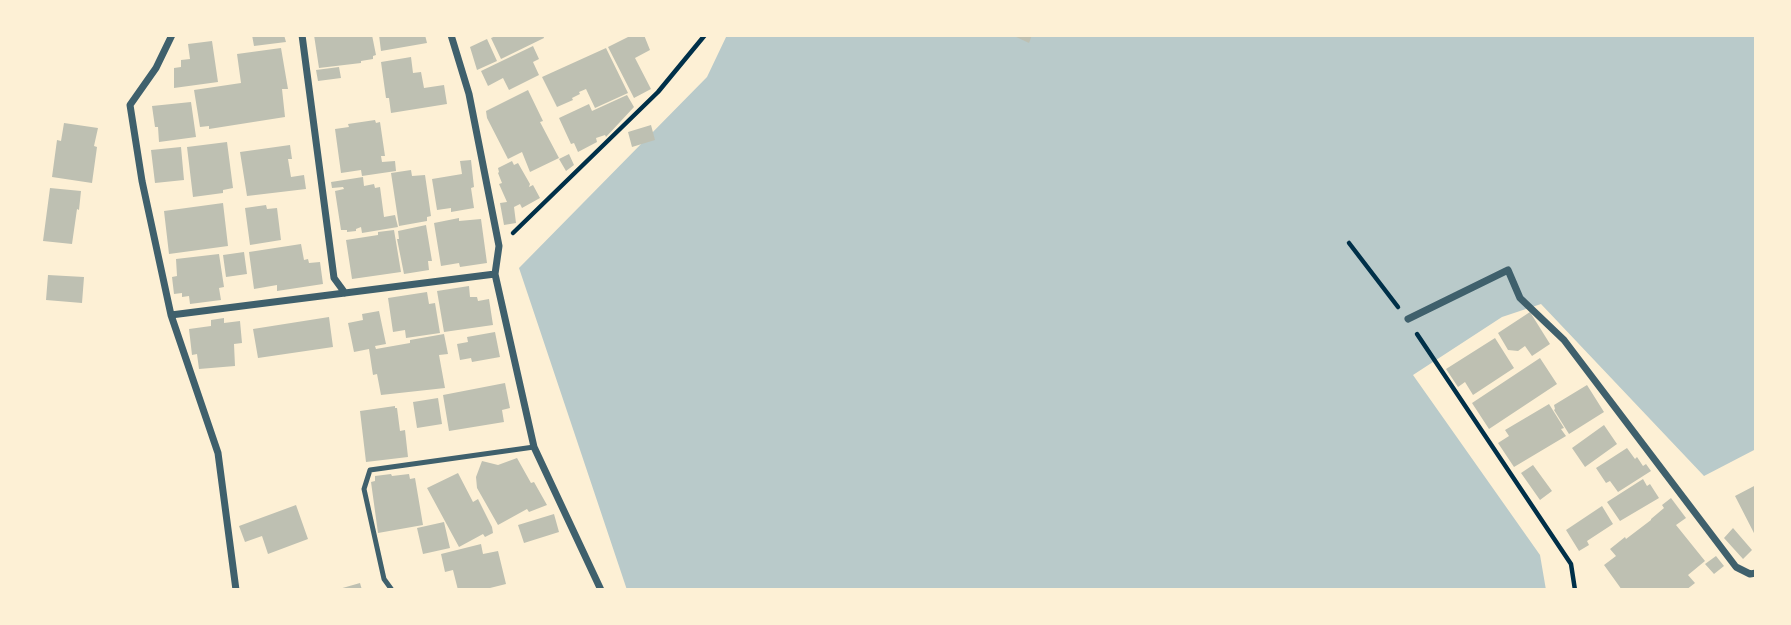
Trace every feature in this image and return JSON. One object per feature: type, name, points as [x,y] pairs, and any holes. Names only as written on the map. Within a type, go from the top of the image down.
[{"type":"street","points":[[172,35],[156,68],[130,105],[142,181],[171,315],[218,453],[236,590]]},
{"type":"street","points":[[302,35],[334,278],[345,293]]},
{"type":"street","points":[[451,35],[469,94],[499,246],[495,274],[534,447],[601,590]]},
{"type":"street","points":[[1408,319],[1508,270],[1520,299],[1564,340],[1736,566],[1756,573]]},
{"type":"street","points":[[171,315],[495,274]]},
{"type":"lane","points":[[392,590],[384,579],[364,489],[370,470],[534,447]]},
{"type":"path","points":[[499,246],[658,92],[705,35]]},
{"type":"path","points":[[1349,243],[1408,319],[1572,564],[1575,590]]},
{"type":"shaded area","points":[[727,35],[1756,35],[1756,449],[1704,476],[1541,304],[1502,317],[1413,375],[1540,555],[1546,590],[627,590],[519,268],[707,77]]},
{"type":"building","points":[[252,35],[284,35],[286,42],[254,46]]},
{"type":"building","points":[[314,35],[372,35],[376,55],[373,59],[361,63],[319,68]]},
{"type":"building","points":[[379,35],[425,35],[427,43],[381,51]]},
{"type":"building","points":[[498,35],[543,35],[544,38],[501,59],[491,38]]},
{"type":"building","points":[[632,35],[644,35],[650,50],[635,58],[651,89],[634,98],[608,47]]},
{"type":"building","points":[[1012,35],[1032,35],[1029,43]]},
{"type":"building","points":[[487,39],[497,61],[477,70],[470,47]]},
{"type":"building","points":[[212,41],[218,82],[174,88],[174,68],[181,67],[181,60],[190,59],[188,44]]},
{"type":"building","points":[[533,46],[539,59],[533,62],[539,75],[509,90],[503,78],[488,86],[481,71]]},
{"type":"building","points":[[281,48],[288,89],[282,89],[285,117],[209,129],[209,126],[200,127],[194,90],[241,83],[237,54]]},
{"type":"building","points":[[606,48],[628,93],[595,108],[586,89],[579,92],[573,100],[557,107],[542,77]]},
{"type":"building","points":[[411,57],[413,73],[421,72],[424,88],[444,85],[447,104],[391,113],[381,62]]},
{"type":"building","points":[[339,67],[341,78],[318,81],[316,70]]},
{"type":"building","points":[[528,90],[543,121],[540,122],[559,158],[530,172],[522,152],[508,159],[486,111]]},
{"type":"building","points":[[627,95],[634,107],[606,137],[596,138],[597,142],[578,152],[574,143],[571,144],[559,118],[589,104],[592,111]]},
{"type":"building","points":[[191,102],[196,137],[159,142],[152,106]]},
{"type":"building","points":[[375,120],[376,123],[380,122],[385,156],[381,156],[382,162],[395,161],[396,171],[362,176],[361,170],[341,173],[335,129]]},
{"type":"building","points":[[64,123],[98,128],[92,183],[52,177],[57,140],[61,141]]},
{"type":"building","points":[[651,125],[655,140],[632,147],[628,132]]},
{"type":"building","points":[[227,142],[233,188],[223,190],[223,193],[193,197],[187,147]]},
{"type":"building","points":[[290,145],[292,159],[288,159],[291,177],[304,175],[306,189],[247,196],[240,152]]},
{"type":"building","points":[[181,147],[184,180],[155,183],[151,150]]},
{"type":"building","points":[[569,154],[574,165],[566,171],[559,159]]},
{"type":"building","points":[[471,160],[474,208],[451,212],[451,208],[437,210],[432,179],[462,174],[460,161]]},
{"type":"building","points":[[512,161],[514,165],[518,163],[530,184],[529,187],[533,185],[540,198],[522,208],[520,204],[514,207],[516,223],[504,225],[500,203],[507,202],[499,184],[502,183],[498,168]]},
{"type":"building","points":[[411,170],[412,176],[425,175],[431,216],[427,217],[427,221],[399,226],[391,173]]},
{"type":"building","points":[[363,177],[364,186],[374,184],[375,188],[380,187],[384,217],[395,215],[398,227],[362,233],[361,227],[356,231],[341,230],[335,191],[344,189],[332,188],[331,182]]},
{"type":"building","points":[[50,188],[81,191],[72,244],[43,241]]},
{"type":"building","points":[[223,203],[228,246],[169,254],[164,211]]},
{"type":"building","points":[[266,205],[267,209],[277,208],[281,240],[250,245],[245,208]]},
{"type":"building","points":[[459,218],[459,221],[481,219],[487,263],[460,267],[459,263],[441,266],[434,223]]},
{"type":"building","points":[[426,225],[432,261],[428,261],[429,270],[404,274],[398,231]]},
{"type":"building","points":[[394,230],[401,272],[352,279],[346,240]]},
{"type":"building","points":[[301,244],[304,260],[308,259],[309,263],[320,262],[323,284],[277,291],[277,285],[254,289],[249,252]]},
{"type":"building","points":[[244,252],[247,274],[226,277],[223,255]]},
{"type":"building","points":[[219,254],[224,287],[219,288],[221,300],[190,304],[189,296],[174,294],[172,277],[177,276],[176,259]]},
{"type":"building","points":[[48,275],[84,277],[82,303],[46,300]]},
{"type":"building","points":[[469,286],[470,297],[477,297],[478,301],[489,299],[493,325],[444,332],[437,291]]},
{"type":"building","points":[[427,292],[429,304],[435,303],[440,333],[406,338],[405,330],[393,332],[388,298]]},
{"type":"building","points":[[379,311],[386,344],[375,346],[376,349],[444,334],[448,354],[439,355],[445,388],[381,395],[377,374],[373,375],[369,349],[354,352],[348,323],[363,320],[362,314]]},
{"type":"building","points":[[1530,312],[1550,344],[1532,356],[1525,346],[1518,351],[1508,350],[1498,333]]},
{"type":"building","points":[[329,317],[333,347],[258,358],[253,329]]},
{"type":"building","points":[[224,318],[224,323],[240,321],[242,343],[234,344],[235,366],[199,369],[197,354],[192,355],[189,329],[211,326],[211,320]]},
{"type":"building","points":[[495,332],[500,357],[472,362],[471,358],[460,360],[457,344],[468,342],[467,337]]},
{"type":"building","points":[[1495,338],[1514,368],[1473,395],[1465,382],[1458,387],[1446,369]]},
{"type":"building","points":[[1540,358],[1557,384],[1489,429],[1472,403]]},
{"type":"building","points":[[505,383],[510,408],[502,410],[504,422],[449,431],[443,395]]},
{"type":"building","points":[[1587,385],[1604,412],[1569,434],[1554,410],[1554,405]]},
{"type":"building","points":[[438,398],[442,424],[417,428],[413,402]]},
{"type":"building","points":[[1549,404],[1566,436],[1514,467],[1498,443],[1509,436],[1505,430]]},
{"type":"building","points":[[395,406],[400,431],[405,430],[408,457],[366,462],[360,411]]},
{"type":"building","points":[[1604,425],[1617,444],[1585,467],[1572,448]]},
{"type":"building","points":[[1627,448],[1635,459],[1637,457],[1643,466],[1646,464],[1651,471],[1618,492],[1610,481],[1606,483],[1596,468]]},
{"type":"building","points":[[517,458],[547,505],[529,512],[527,509],[498,525],[477,488],[476,477],[482,461],[498,465]]},
{"type":"building","points":[[1533,465],[1552,491],[1540,500],[1521,473]]},
{"type":"building","points":[[458,473],[473,502],[478,499],[493,533],[485,537],[483,534],[459,547],[427,488]]},
{"type":"building","points":[[409,474],[410,479],[415,478],[423,525],[378,533],[371,482],[375,481],[375,476]]},
{"type":"building","points":[[1643,479],[1647,486],[1650,484],[1659,498],[1620,521],[1607,502]]},
{"type":"building","points":[[1756,485],[1756,537],[1735,496]]},
{"type":"building","points":[[1671,498],[1686,518],[1676,525],[1705,561],[1688,575],[1695,583],[1686,590],[1622,590],[1604,565],[1616,556],[1610,549],[1651,520]]},
{"type":"building","points":[[296,505],[308,539],[268,554],[262,536],[245,542],[239,526]]},
{"type":"building","points":[[1602,506],[1613,524],[1587,541],[1589,545],[1579,551],[1566,530]]},
{"type":"building","points":[[554,514],[559,532],[524,543],[518,525]]},
{"type":"building","points":[[444,522],[450,548],[423,554],[417,528]]},
{"type":"building","points":[[1733,528],[1752,550],[1743,559],[1724,538]]},
{"type":"building","points":[[481,544],[483,554],[498,551],[506,584],[482,590],[458,590],[453,570],[445,572],[441,554]]},
{"type":"building","points":[[1716,556],[1724,566],[1714,574],[1705,564]]},
{"type":"building","points":[[360,583],[362,590],[339,590],[339,589]]}]
